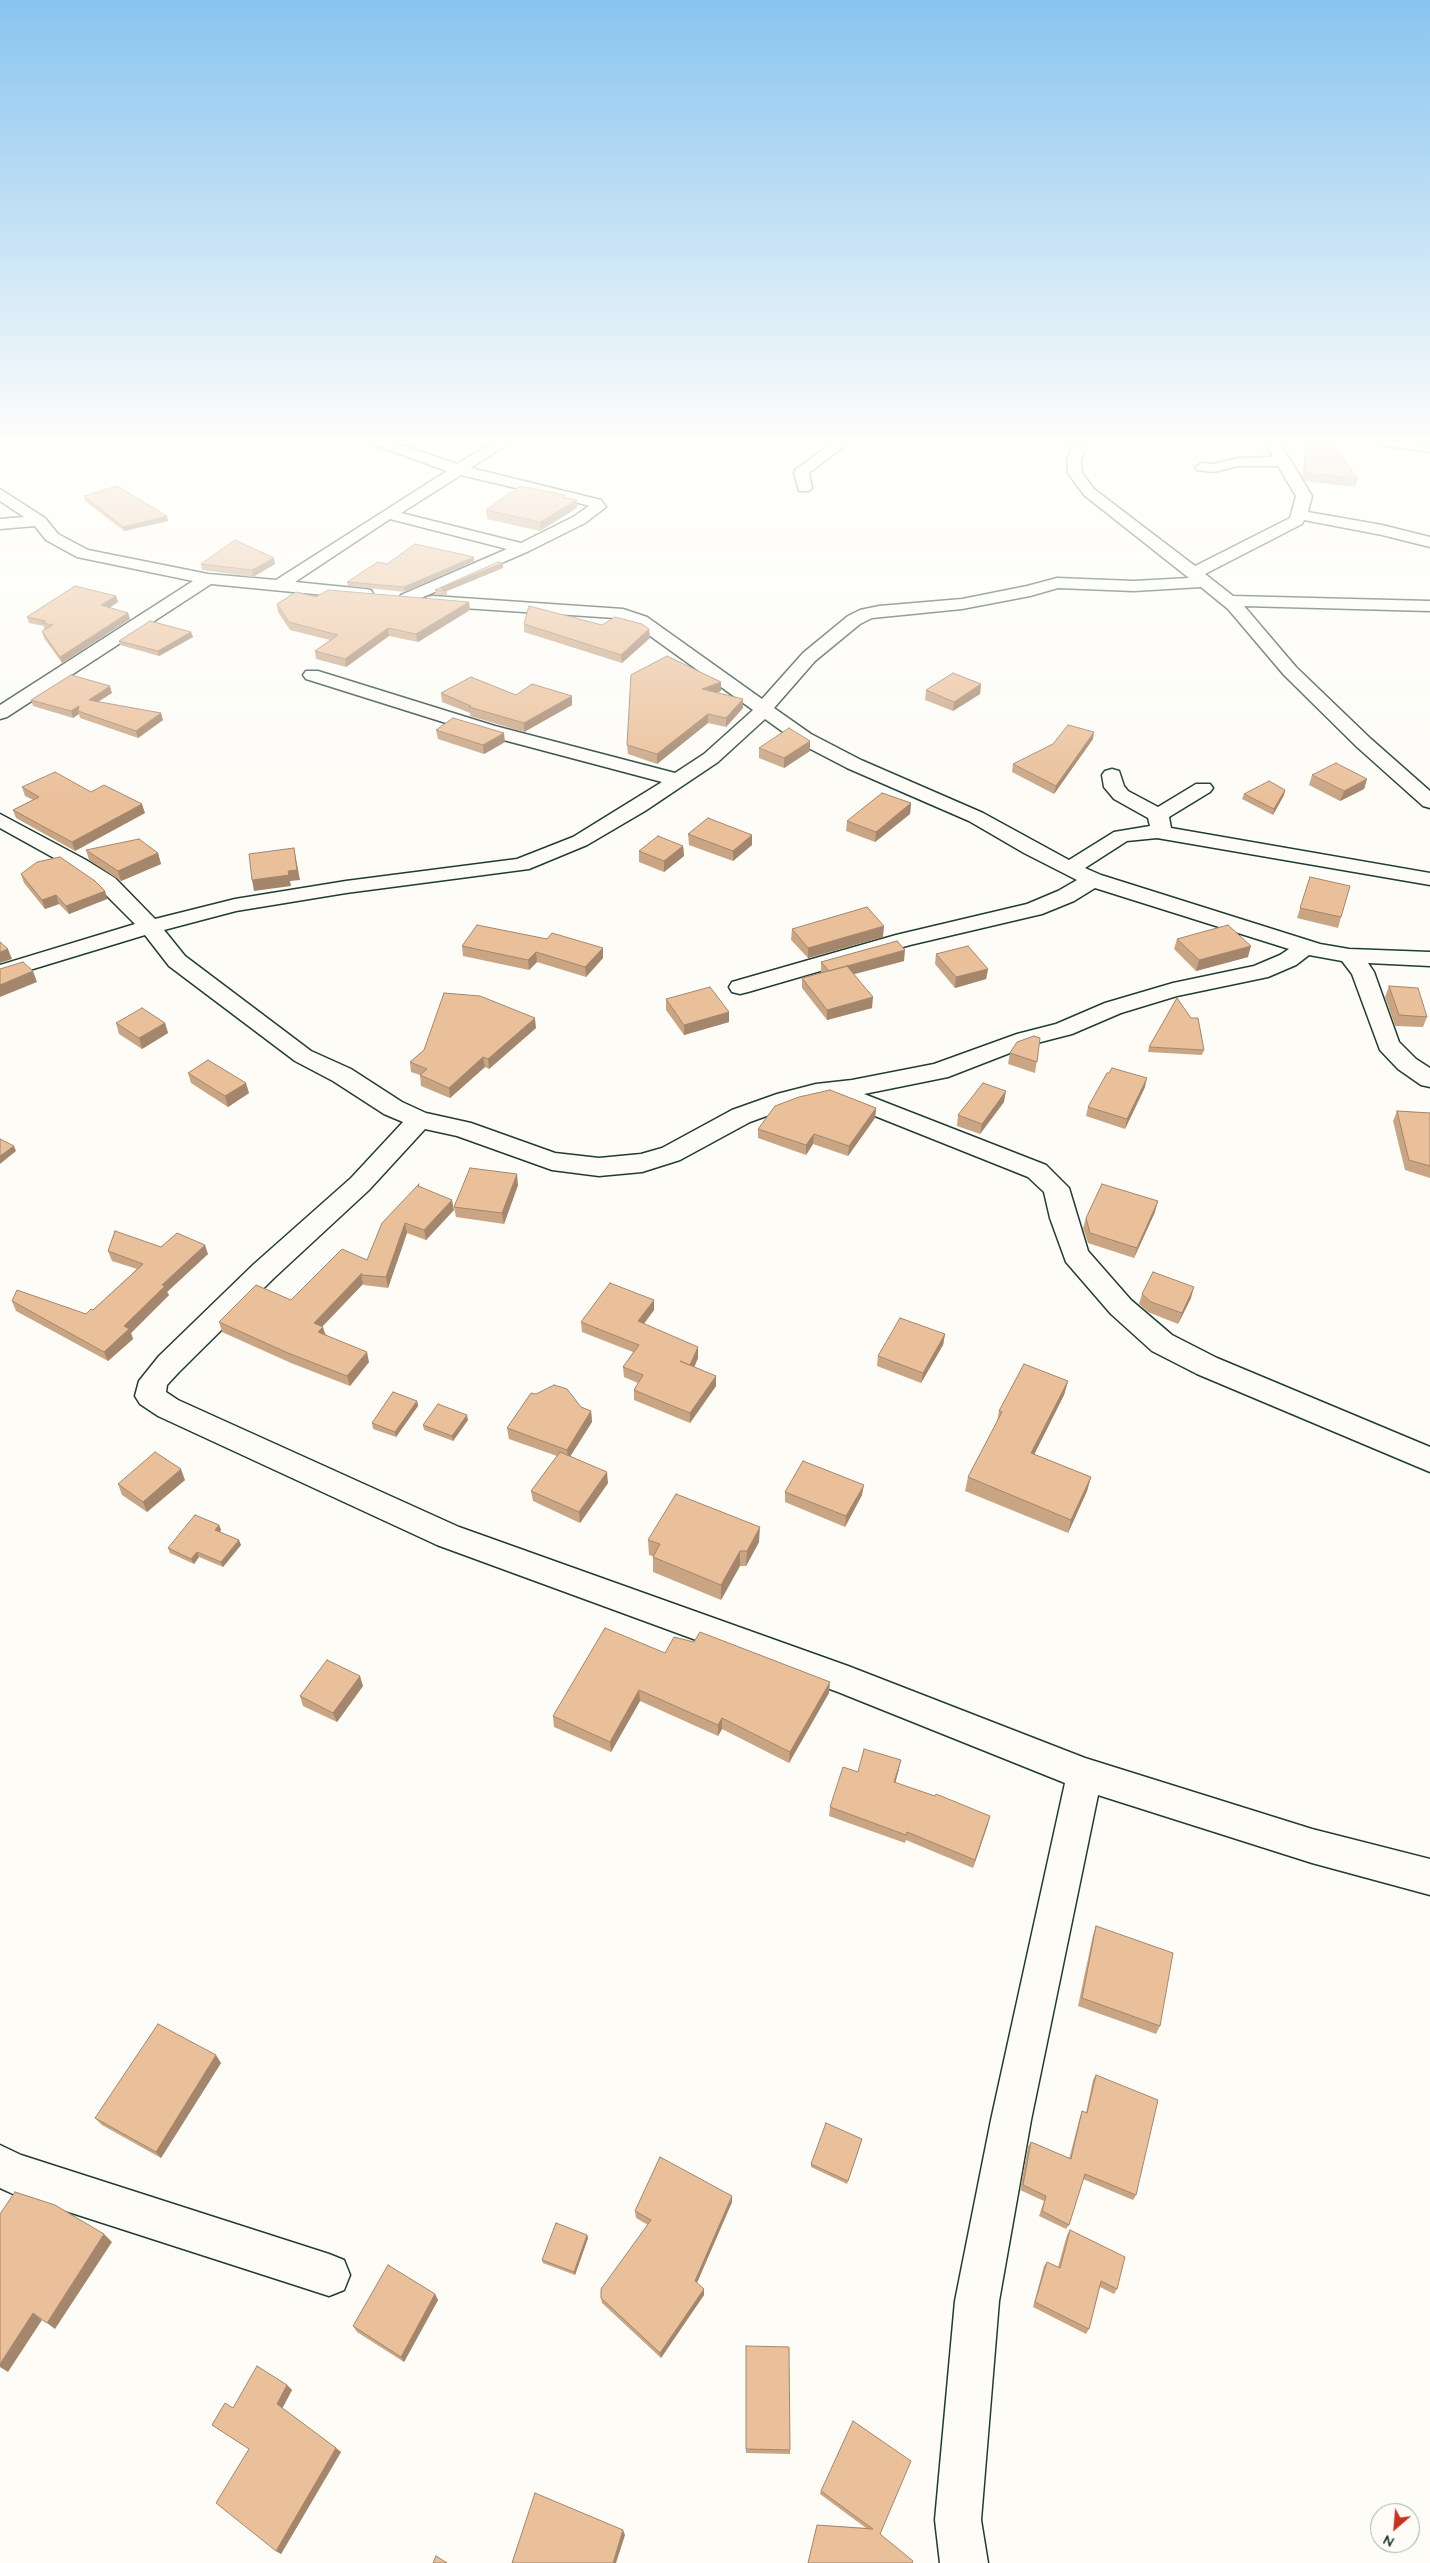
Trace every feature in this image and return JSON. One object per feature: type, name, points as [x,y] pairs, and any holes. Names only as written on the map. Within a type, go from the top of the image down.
[{"type":"street","points":[[117,561],[208,579],[407,599],[617,614],[641,621],[765,708],[804,738],[854,764],[976,817],[1031,849],[1093,880],[1305,947],[1349,956],[1430,959]]},
{"type":"street","points":[[280,585],[317,561]]},
{"type":"street","points":[[407,599],[494,561]]},
{"type":"street","points":[[1178,561],[1229,601],[1297,678],[1364,743],[1430,802]]},
{"type":"street","points":[[0,972],[83,945],[235,904],[280,896],[522,865],[580,841],[638,807],[733,740],[765,708],[809,657],[854,620],[866,614],[879,611],[962,604],[1058,584],[1134,586],[1200,578],[1229,561]]},
{"type":"street","points":[[0,713],[208,579]]},
{"type":"street","points":[[1229,601],[1430,606]]},
{"type":"street","points":[[312,675],[488,730],[677,780]]},
{"type":"street","points":[[1112,775],[1114,787],[1159,824],[1430,879]]},
{"type":"street","points":[[1071,868],[1121,836],[1141,832],[1159,824],[1203,788]]},
{"type":"street","points":[[0,820],[80,864],[107,884],[151,928],[177,961],[303,1056],[342,1075],[393,1108],[420,1120],[462,1130],[552,1161],[599,1167],[642,1163],[671,1154],[741,1116],[786,1100],[939,1071],[1025,1039],[1064,1029],[1114,1008],[1173,990],[1260,972],[1288,960],[1305,947]]},
{"type":"street","points":[[740,987],[904,940],[1034,909],[1066,896],[1093,880]]},
{"type":"street","points":[[1349,956],[1363,972],[1388,1045],[1407,1064],[1430,1079]]},
{"type":"street","points":[[832,1090],[1037,1171],[1056,1188],[1063,1218],[1076,1255],[1122,1307],[1162,1343],[1206,1366],[1430,1460]]},
{"type":"street","points":[[420,1120],[360,1184],[264,1271],[169,1364],[154,1381],[150,1396],[168,1408],[448,1536],[839,1678],[1085,1774],[1312,1846],[1430,1877]]},
{"type":"street","points":[[964,2563],[958,2520],[977,2301],[1011,2120],[1085,1774]]},
{"type":"street","points":[[0,2166],[13,2174],[329,2275]]},
{"type":"building","points":[[206,561],[269,561],[252,570],[201,564]]},
{"type":"building","points":[[392,561],[466,561],[404,587],[347,582],[378,562],[387,564]]},
{"type":"building","points":[[498,562],[503,563],[440,588],[447,591],[435,590]]},
{"type":"building","points":[[75,586],[116,596],[101,605],[128,613],[60,657],[42,631],[53,625],[42,623],[46,621],[27,617]]},
{"type":"building","points":[[328,590],[469,602],[416,634],[388,628],[345,659],[315,651],[338,635],[289,622],[277,604],[296,592],[316,597]]},
{"type":"building","points":[[529,606],[602,625],[615,617],[642,624],[649,629],[621,655],[524,624]]},
{"type":"building","points":[[150,621],[191,632],[158,651],[119,641]]},
{"type":"building","points":[[667,656],[721,682],[702,689],[743,699],[726,718],[708,714],[657,754],[627,745],[631,675]]},
{"type":"building","points":[[953,673],[981,684],[954,702],[926,690]]},
{"type":"building","points":[[71,675],[110,686],[89,700],[161,713],[136,731],[78,711],[79,706],[71,711],[31,700]]},
{"type":"building","points":[[471,677],[516,695],[532,684],[572,696],[524,723],[469,707],[471,706],[441,693]]},
{"type":"building","points":[[453,718],[504,733],[483,745],[436,730]]},
{"type":"building","points":[[1068,725],[1094,732],[1056,786],[1013,764],[1053,744]]},
{"type":"building","points":[[789,728],[810,741],[784,758],[759,748]]},
{"type":"building","points":[[1336,763],[1367,779],[1344,791],[1312,775]]},
{"type":"building","points":[[55,772],[91,792],[104,785],[142,804],[72,842],[13,810],[39,797],[22,787]]},
{"type":"building","points":[[1269,781],[1285,790],[1274,809],[1244,794]]},
{"type":"building","points":[[882,793],[911,803],[876,832],[847,821]]},
{"type":"building","points":[[708,818],[752,835],[733,851],[688,834]]},
{"type":"building","points":[[658,836],[683,846],[664,861],[639,851]]},
{"type":"building","points":[[139,839],[158,853],[118,871],[86,850]]},
{"type":"building","points":[[294,848],[297,870],[288,871],[289,875],[252,880],[249,854]]},
{"type":"building","points":[[60,857],[95,881],[105,891],[66,906],[56,895],[42,900],[21,874],[37,862]]},
{"type":"building","points":[[1310,877],[1350,886],[1341,917],[1300,908]]},
{"type":"building","points":[[867,907],[884,926],[808,948],[792,929]]},
{"type":"building","points":[[477,925],[547,939],[552,933],[603,948],[585,967],[536,952],[528,960],[462,946]]},
{"type":"building","points":[[1228,925],[1251,946],[1199,960],[1177,939]]},
{"type":"building","points":[[897,941],[905,950],[829,971],[821,962]]},
{"type":"building","points":[[0,942],[8,949],[0,952]]},
{"type":"building","points":[[968,946],[988,969],[956,977],[936,954]]},
{"type":"building","points":[[23,962],[33,971],[0,985],[0,969]]},
{"type":"building","points":[[847,966],[873,997],[827,1010],[802,978]]},
{"type":"building","points":[[1389,986],[1418,988],[1427,1017],[1399,1015]]},
{"type":"building","points":[[710,987],[729,1012],[684,1025],[666,999]]},
{"type":"building","points":[[444,993],[480,996],[535,1018],[488,1059],[483,1057],[449,1088],[420,1075],[427,1069],[410,1062],[424,1050]]},
{"type":"building","points":[[1177,998],[1191,1018],[1198,1018],[1204,1050],[1149,1047]]},
{"type":"building","points":[[142,1008],[165,1023],[139,1038],[116,1023]]},
{"type":"building","points":[[1034,1036],[1040,1038],[1037,1062],[1010,1053],[1017,1042]]},
{"type":"building","points":[[208,1060],[246,1083],[225,1096],[188,1073]]},
{"type":"building","points":[[1112,1068],[1147,1078],[1127,1119],[1088,1107],[1107,1073]]},
{"type":"building","points":[[983,1083],[1006,1091],[982,1124],[958,1115]]},
{"type":"building","points":[[830,1090],[876,1108],[849,1146],[814,1134],[806,1145],[758,1129],[775,1106],[799,1097]]},
{"type":"building","points":[[1397,1111],[1430,1113],[1430,1166],[1409,1160]]},
{"type":"building","points":[[0,1139],[14,1146],[0,1156]]},
{"type":"building","points":[[470,1168],[517,1174],[502,1213],[454,1207]]},
{"type":"building","points":[[419,1184],[418,1186],[452,1200],[424,1230],[405,1223],[386,1277],[361,1275],[362,1273],[314,1323],[323,1327],[318,1332],[367,1352],[347,1376],[288,1353],[219,1322],[256,1285],[291,1300],[342,1249],[367,1260],[382,1223]]},
{"type":"building","points":[[1102,1184],[1158,1201],[1137,1248],[1090,1233],[1086,1218]]},
{"type":"building","points":[[115,1231],[161,1247],[177,1233],[205,1245],[162,1285],[165,1286],[124,1326],[129,1329],[104,1352],[12,1301],[17,1290],[86,1314],[91,1309],[93,1310],[143,1264],[108,1251]]},
{"type":"building","points":[[1153,1272],[1194,1287],[1182,1313],[1151,1302],[1142,1294]]},
{"type":"building","points":[[610,1283],[654,1300],[638,1321],[698,1347],[690,1365],[680,1361],[716,1376],[690,1413],[634,1390],[643,1375],[623,1367],[639,1345],[581,1322]]},
{"type":"building","points":[[900,1318],[945,1334],[923,1373],[878,1356]]},
{"type":"building","points":[[1024,1364],[1068,1381],[1031,1453],[1091,1477],[1071,1520],[968,1477],[1002,1412],[999,1411]]},
{"type":"building","points":[[554,1385],[567,1389],[581,1407],[591,1411],[567,1450],[507,1428],[531,1393],[536,1394]]},
{"type":"building","points":[[393,1392],[417,1401],[395,1432],[372,1423]]},
{"type":"building","points":[[438,1404],[467,1415],[452,1436],[423,1425]]},
{"type":"building","points":[[155,1452],[181,1469],[143,1502],[118,1484]]},
{"type":"building","points":[[560,1452],[607,1472],[579,1512],[531,1491]]},
{"type":"building","points":[[803,1461],[864,1485],[846,1516],[785,1492]]},
{"type":"building","points":[[676,1494],[760,1527],[747,1551],[740,1551],[721,1585],[653,1557],[660,1544],[648,1540]]},
{"type":"building","points":[[195,1515],[219,1525],[215,1530],[239,1540],[221,1562],[197,1552],[191,1559],[168,1548]]},
{"type":"building","points":[[605,1628],[665,1653],[674,1637],[694,1642],[700,1632],[830,1682],[790,1752],[722,1718],[718,1725],[639,1690],[610,1742],[553,1716]]},
{"type":"building","points":[[327,1660],[360,1676],[333,1713],[300,1696]]},
{"type":"building","points":[[864,1749],[901,1760],[894,1782],[935,1796],[936,1794],[990,1816],[975,1860],[907,1832],[906,1835],[830,1807],[843,1767],[858,1772]]},
{"type":"building","points":[[1096,1926],[1173,1953],[1160,2026],[1082,1998]]},
{"type":"building","points":[[158,2024],[216,2055],[156,2152],[95,2118]]},
{"type":"building","points":[[1096,2075],[1158,2100],[1136,2195],[1085,2174],[1069,2225],[1042,2211],[1046,2196],[1023,2185],[1031,2142],[1071,2159],[1082,2111],[1087,2113]]},
{"type":"building","points":[[826,2123],[862,2139],[848,2181],[811,2164]]},
{"type":"building","points":[[660,2157],[732,2196],[695,2281],[704,2289],[660,2353],[601,2298],[601,2289],[651,2220],[635,2211]]},
{"type":"building","points":[[15,2192],[55,2205],[104,2234],[47,2323],[33,2313],[0,2364],[0,2214]]},
{"type":"building","points":[[556,2223],[587,2235],[574,2272],[542,2260]]},
{"type":"building","points":[[1070,2230],[1125,2257],[1117,2289],[1101,2281],[1089,2329],[1035,2302],[1047,2262],[1060,2268]]},
{"type":"building","points":[[388,2265],[435,2294],[401,2357],[353,2326]]},
{"type":"building","points":[[746,2346],[789,2347],[790,2450],[746,2449]]},
{"type":"building","points":[[257,2366],[287,2385],[277,2404],[336,2448],[276,2551],[216,2503],[249,2449],[212,2425],[225,2403],[233,2408]]},
{"type":"building","points":[[853,2421],[911,2461],[880,2534],[913,2561],[912,2563],[808,2563],[817,2525],[873,2529],[821,2491]]},
{"type":"building","points":[[535,2493],[623,2530],[613,2563],[512,2563]]},
{"type":"building","points":[[436,2556],[447,2563],[433,2563]]}]
